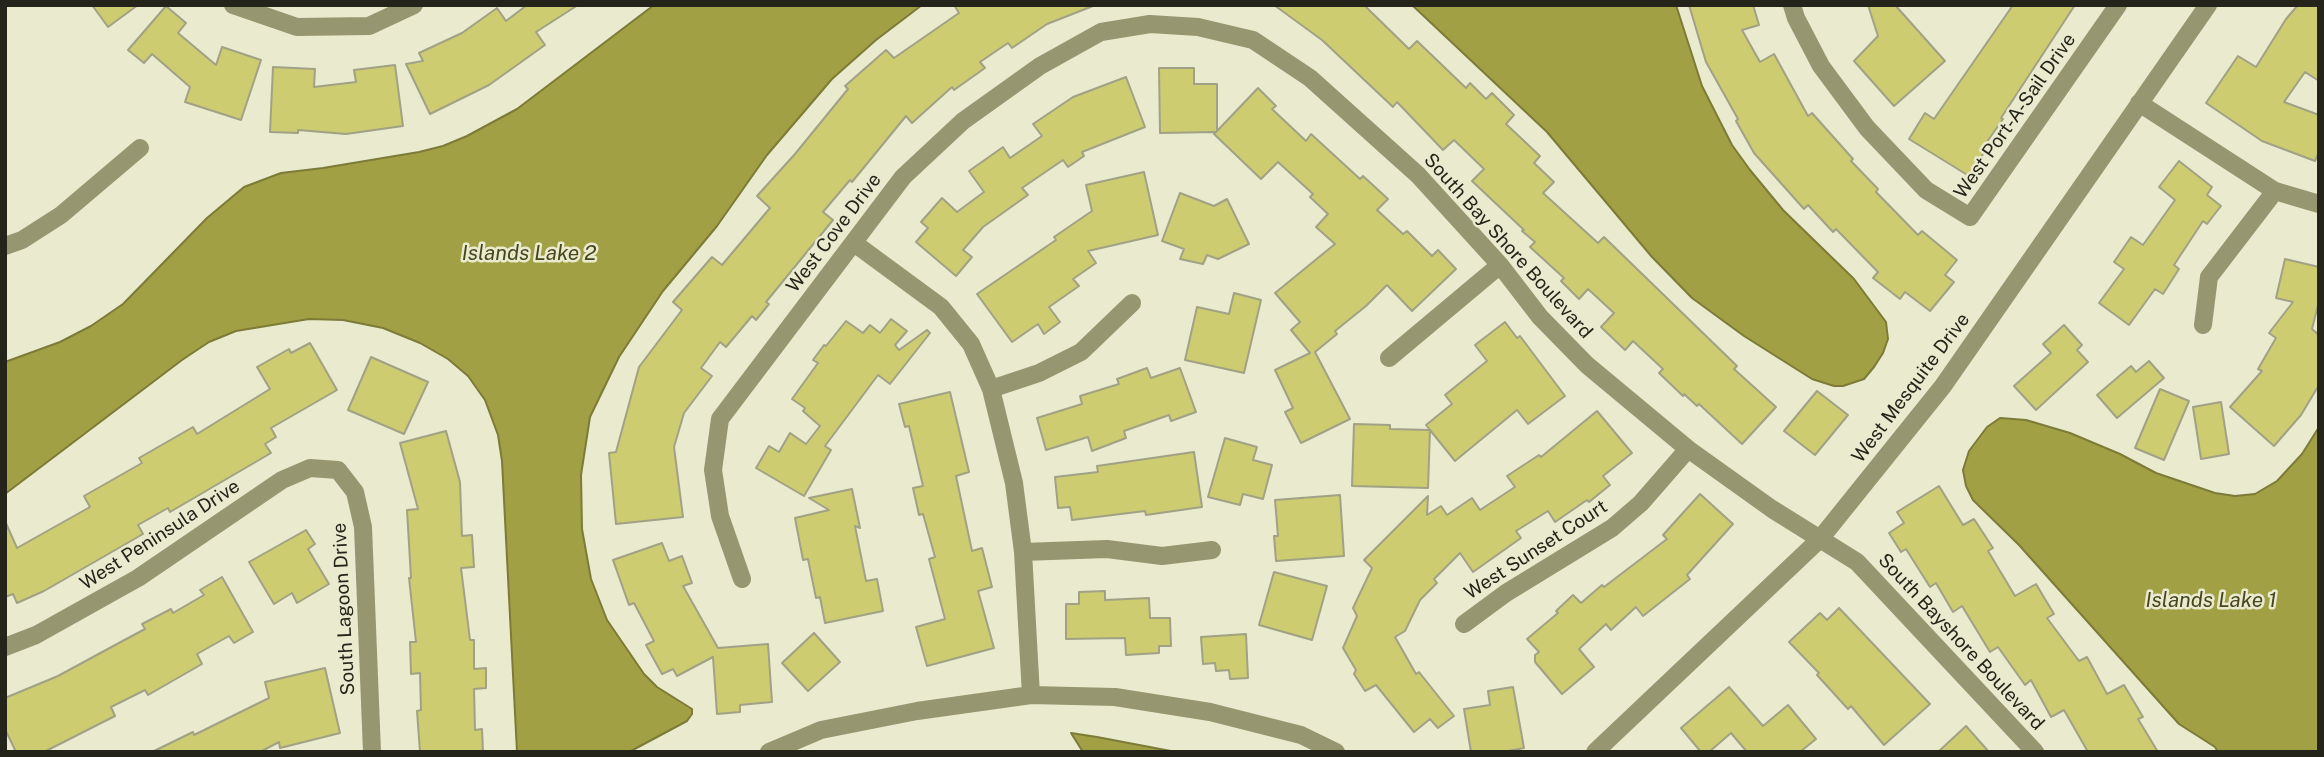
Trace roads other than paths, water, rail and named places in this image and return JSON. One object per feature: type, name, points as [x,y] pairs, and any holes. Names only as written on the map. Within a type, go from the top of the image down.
[{"type":"street","points":[[233,5],[297,27],[369,26],[414,5]]},
{"type":"street","name":"West Port-A-Sail Drive","points":[[1792,5],[1821,66],[1867,128],[1926,190],[1970,217],[2118,5]]},
{"type":"street","name":"West Mesquite Drive","points":[[1595,752],[1820,539],[1943,386],[2208,5]]},
{"type":"street","name":"West Cove Drive","points":[[742,579],[720,516],[713,470],[720,419],[903,177],[963,121],[1040,66],[1101,32],[1150,24]]},
{"type":"street","name":"South Bay Shore Boulevard","points":[[1150,24],[1198,27],[1252,40],[1310,78],[1418,175],[1500,265],[1541,317],[1587,365],[1688,449],[1772,509],[1820,539]]},
{"type":"street","points":[[2139,103],[2276,191],[2319,204]]},
{"type":"street","points":[[7,241],[22,240],[61,215],[140,148]]},
{"type":"street","points":[[2203,325],[2209,277],[2276,191]]},
{"type":"street","points":[[854,243],[941,307],[971,344],[991,389],[1014,483],[1023,552],[1031,695]]},
{"type":"street","points":[[1389,358],[1500,265]]},
{"type":"street","points":[[991,389],[1039,373],[1081,352],[1132,303]]},
{"type":"street","name":"West Sunset Court","points":[[1464,624],[1506,593],[1612,528],[1641,503],[1688,449]]},
{"type":"street","name":"West Peninsula Drive","points":[[5,646],[36,635],[138,578],[282,480],[310,468],[338,470]]},
{"type":"street","name":"South Lagoon Drive","points":[[338,470],[355,492],[363,527],[372,752]]},
{"type":"street","name":"South Bayshore Boulevard","points":[[1820,539],[1857,562],[2035,752]]},
{"type":"street","points":[[1023,552],[1107,549],[1162,556],[1212,550]]},
{"type":"street","points":[[769,752],[821,730],[917,711],[1031,695],[1115,697],[1210,712],[1301,735],[1336,752]]},
{"type":"water","name":"Islands Lake 2","points":[[654,5],[922,5],[876,40],[832,79],[767,155],[717,226],[663,291],[619,357],[590,417],[581,475],[582,529],[591,579],[607,620],[644,674],[657,687],[692,709],[687,721],[629,752],[517,752],[502,461],[498,435],[485,400],[468,376],[448,359],[420,343],[383,328],[343,320],[309,319],[236,331],[209,342],[5,494],[5,362],[60,342],[91,326],[123,304],[207,218],[244,187],[281,173],[419,152],[467,136],[517,109]]},
{"type":"water","points":[[1412,5],[1676,5],[1702,86],[1732,145],[1783,210],[1854,279],[1886,322],[1888,339],[1874,367],[1864,379],[1843,386],[1812,379],[1744,336],[1692,298],[1652,257],[1547,132]]},
{"type":"water","name":"Islands Lake 1","points":[[2000,418],[2026,420],[2070,433],[2156,473],[2215,493],[2235,496],[2255,494],[2277,481],[2302,454],[2319,427],[2319,752],[2218,752],[2215,747],[2179,724],[2019,545],[1973,500],[1966,486],[1963,470],[1969,451],[1987,427]]},
{"type":"water","points":[[1071,733],[1097,737],[1176,752],[1083,752]]}]
